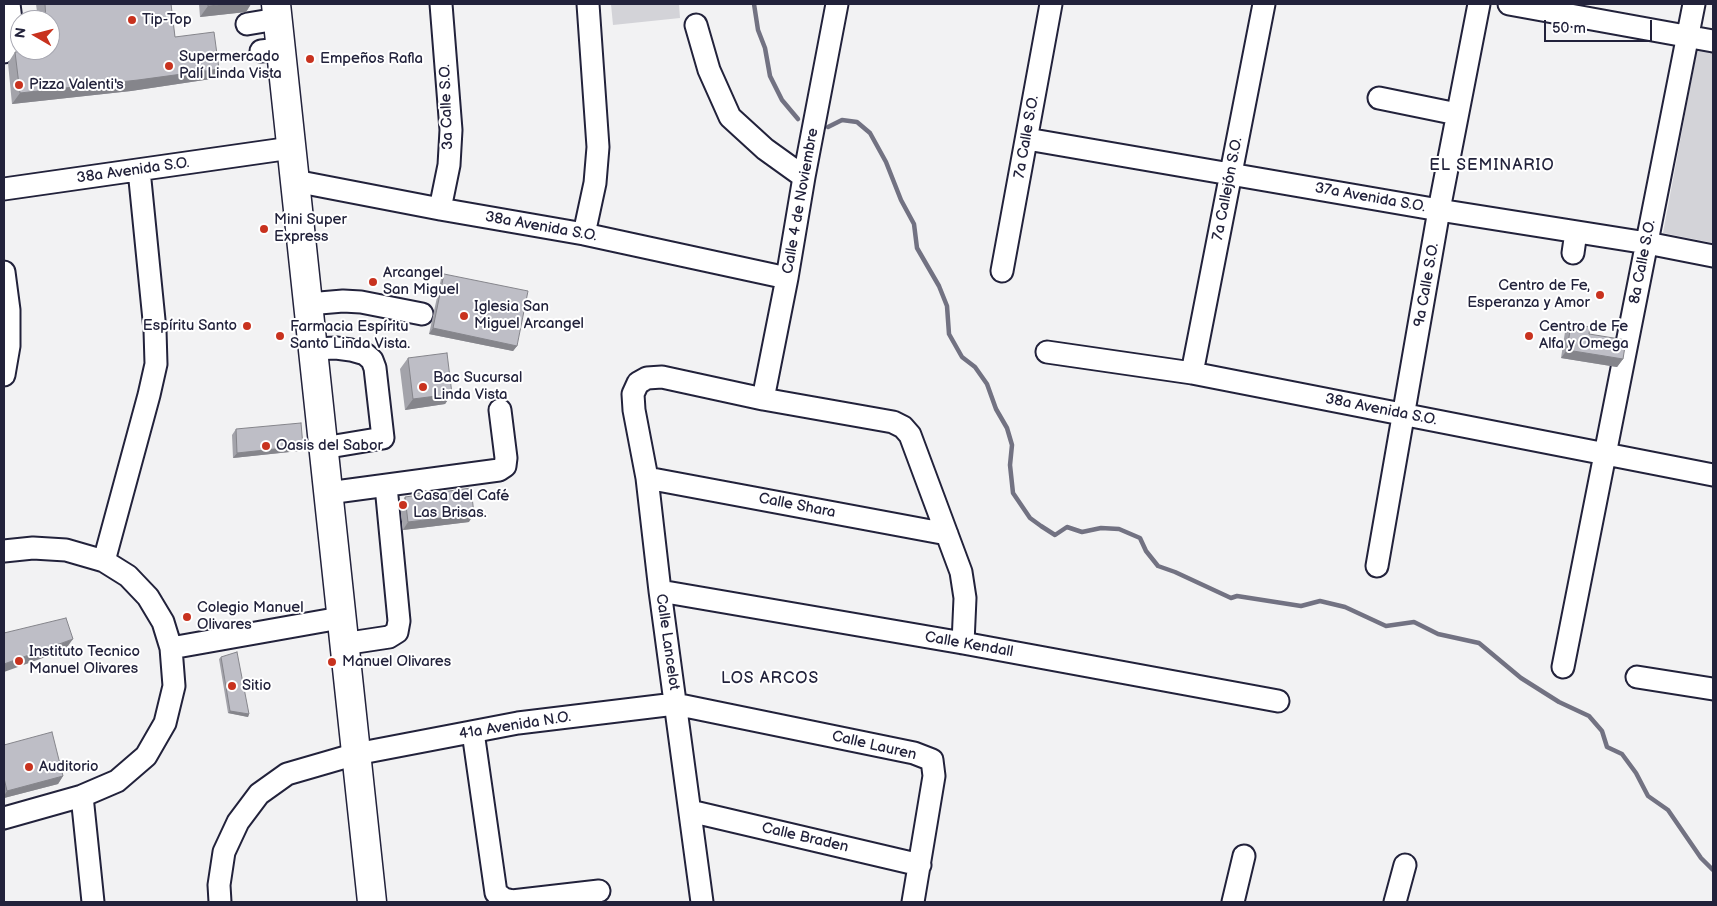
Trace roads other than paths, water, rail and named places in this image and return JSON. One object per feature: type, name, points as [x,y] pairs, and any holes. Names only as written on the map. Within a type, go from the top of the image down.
[{"type":"main road","points":[[276,11],[271,50],[291,148],[295,181],[340,618],[372,902]]},
{"type":"street","points":[[4,52],[14,44],[9,4]]},
{"type":"street","name":"3a Calle S.O.","points":[[440,4],[451,130],[448,165],[440,209]]},
{"type":"street","points":[[584,234],[595,183],[598,147],[588,4]]},
{"type":"street","name":"Calle 4 de Noviembre","points":[[763,399],[787,278],[836,4]]},
{"type":"street","name":"7a Calle S.O.","points":[[1002,271],[1051,4]]},
{"type":"street","name":"7a Callejón S.O.","points":[[1192,374],[1264,4]]},
{"type":"street","name":"9a Calle S.O.","points":[[1377,566],[1405,415],[1439,210],[1479,4]]},
{"type":"street","points":[[1510,4],[1713,41]]},
{"type":"street","name":"8a Calle S.O.","points":[[1563,667],[1694,4]]},
{"type":"street","points":[[247,24],[276,11]]},
{"type":"street","points":[[696,25],[709,70],[730,117],[765,149],[804,176]]},
{"type":"street","points":[[1379,98],[1458,114]]},
{"type":"street","name":"37a Avenida S.O.","points":[[1027,138],[1439,210],[1647,243],[1713,256]]},
{"type":"street","name":"38a Avenida S.O.","points":[[4,189],[291,148]]},
{"type":"street","points":[[104,561],[156,364],[155,330],[139,170]]},
{"type":"street","name":"38a Avenida S.O.","points":[[295,181],[584,234],[787,278]]},
{"type":"street","points":[[1573,253],[1576,232]]},
{"type":"street","points":[[4,272],[9,310],[9,346],[4,375]]},
{"type":"street","points":[[308,304],[343,301],[361,302],[422,314]]},
{"type":"street","points":[[313,349],[336,348],[365,354],[372,360],[376,368],[383,438],[323,448]]},
{"type":"street","name":"38a Avenida S.O.","points":[[1047,352],[1192,374],[1713,475]]},
{"type":"street","name":"Calle Lancelot","points":[[702,902],[660,591],[647,478],[634,410],[633,394],[638,383],[648,378],[662,377],[763,399]]},
{"type":"street","points":[[763,399],[893,422],[903,427],[910,435],[961,572],[965,598],[963,643]]},
{"type":"street","points":[[328,493],[499,470],[505,466],[506,458],[500,410]]},
{"type":"street","name":"Calle Shara","points":[[647,478],[947,534]]},
{"type":"street","points":[[343,644],[389,637],[397,632],[399,621],[386,486]]},
{"type":"street","points":[[4,551],[34,548],[66,550],[104,561],[128,576],[148,597],[163,622],[171,648],[174,686],[165,723],[146,756],[117,781],[82,796],[4,818]]},
{"type":"street","name":"Calle Kendall","points":[[660,591],[963,643],[1278,702]]},
{"type":"street","points":[[171,648],[340,618]]},
{"type":"street","points":[[1637,677],[1713,688]]},
{"type":"street","name":"41a Avenida N.O.","points":[[220,902],[219,884],[224,852],[238,822],[259,794],[287,774],[356,754],[518,723],[675,704]]},
{"type":"street","name":"Calle Lauren","points":[[675,704],[914,753],[932,760],[934,776],[913,902]]},
{"type":"street","points":[[473,732],[496,893],[504,899],[512,901],[599,891]]},
{"type":"street","points":[[82,796],[93,902]]},
{"type":"street","name":"Calle Braden","points":[[690,811],[920,865]]},
{"type":"street","points":[[1233,902],[1244,856]]},
{"type":"street","points":[[1395,902],[1404,865]]},
{"type":"waterway","points":[[754,4],[758,30],[765,48],[770,76],[782,100],[798,119]]},
{"type":"waterway","points":[[828,127],[842,120],[857,122],[870,133],[886,162],[901,200],[914,224],[917,248],[939,286],[947,306],[949,334],[962,357],[975,367],[987,384],[996,409],[1007,428],[1012,445],[1010,465],[1013,493],[1030,518],[1055,535],[1067,527],[1082,532],[1101,528],[1119,529],[1140,538],[1146,551],[1158,566],[1231,598],[1237,596],[1301,606],[1320,601],[1345,607],[1386,626],[1414,622],[1438,634],[1479,643],[1521,678],[1559,702],[1589,716],[1602,731],[1607,747],[1622,754],[1636,773],[1648,796],[1668,810],[1701,858],[1713,870]]},
{"type":"place","name":"Tip-Top","points":[[132,20]]},
{"type":"place","name":"Empeños Rafla","points":[[310,59]]},
{"type":"place","name":"Supermercado Palí Linda Vista","points":[[169,66]]},
{"type":"place","name":"Pizza Valenti's","points":[[19,85]]},
{"type":"place","name":"Mini Super Express","points":[[264,229]]},
{"type":"place","name":"Arcangel San Miguel","points":[[373,282]]},
{"type":"place","name":"Centro de Fe, Esperanza y Amor","points":[[1600,295]]},
{"type":"place","name":"Iglesia San Miguel Arcangel","points":[[464,316]]},
{"type":"place","name":"Espíritu Santo","points":[[247,326]]},
{"type":"place","name":"Farmacia Espíritu Santo Linda Vista.","points":[[280,336]]},
{"type":"place","name":"Centro de Fe Alfa y Omega","points":[[1529,336]]},
{"type":"place","name":"Bac Sucursal Linda Vista","points":[[423,387]]},
{"type":"place","name":"Oasis del Sabor","points":[[266,446]]},
{"type":"place","name":"Casa del Café Las Brisas.","points":[[403,505]]},
{"type":"place","name":"Colegio Manuel Olivares","points":[[187,617]]},
{"type":"place","name":"Instituto Tecnico Manuel Olivares","points":[[19,661]]},
{"type":"place","name":"Manuel Olivares","points":[[332,662]]},
{"type":"place","name":"Sitio","points":[[232,686]]},
{"type":"place","name":"Auditorio","points":[[29,767]]},
{"type":"district","name":"EL SEMINARIO","points":[[1492,166]]},
{"type":"district","name":"LOS ARCOS","points":[[770,679]]}]
